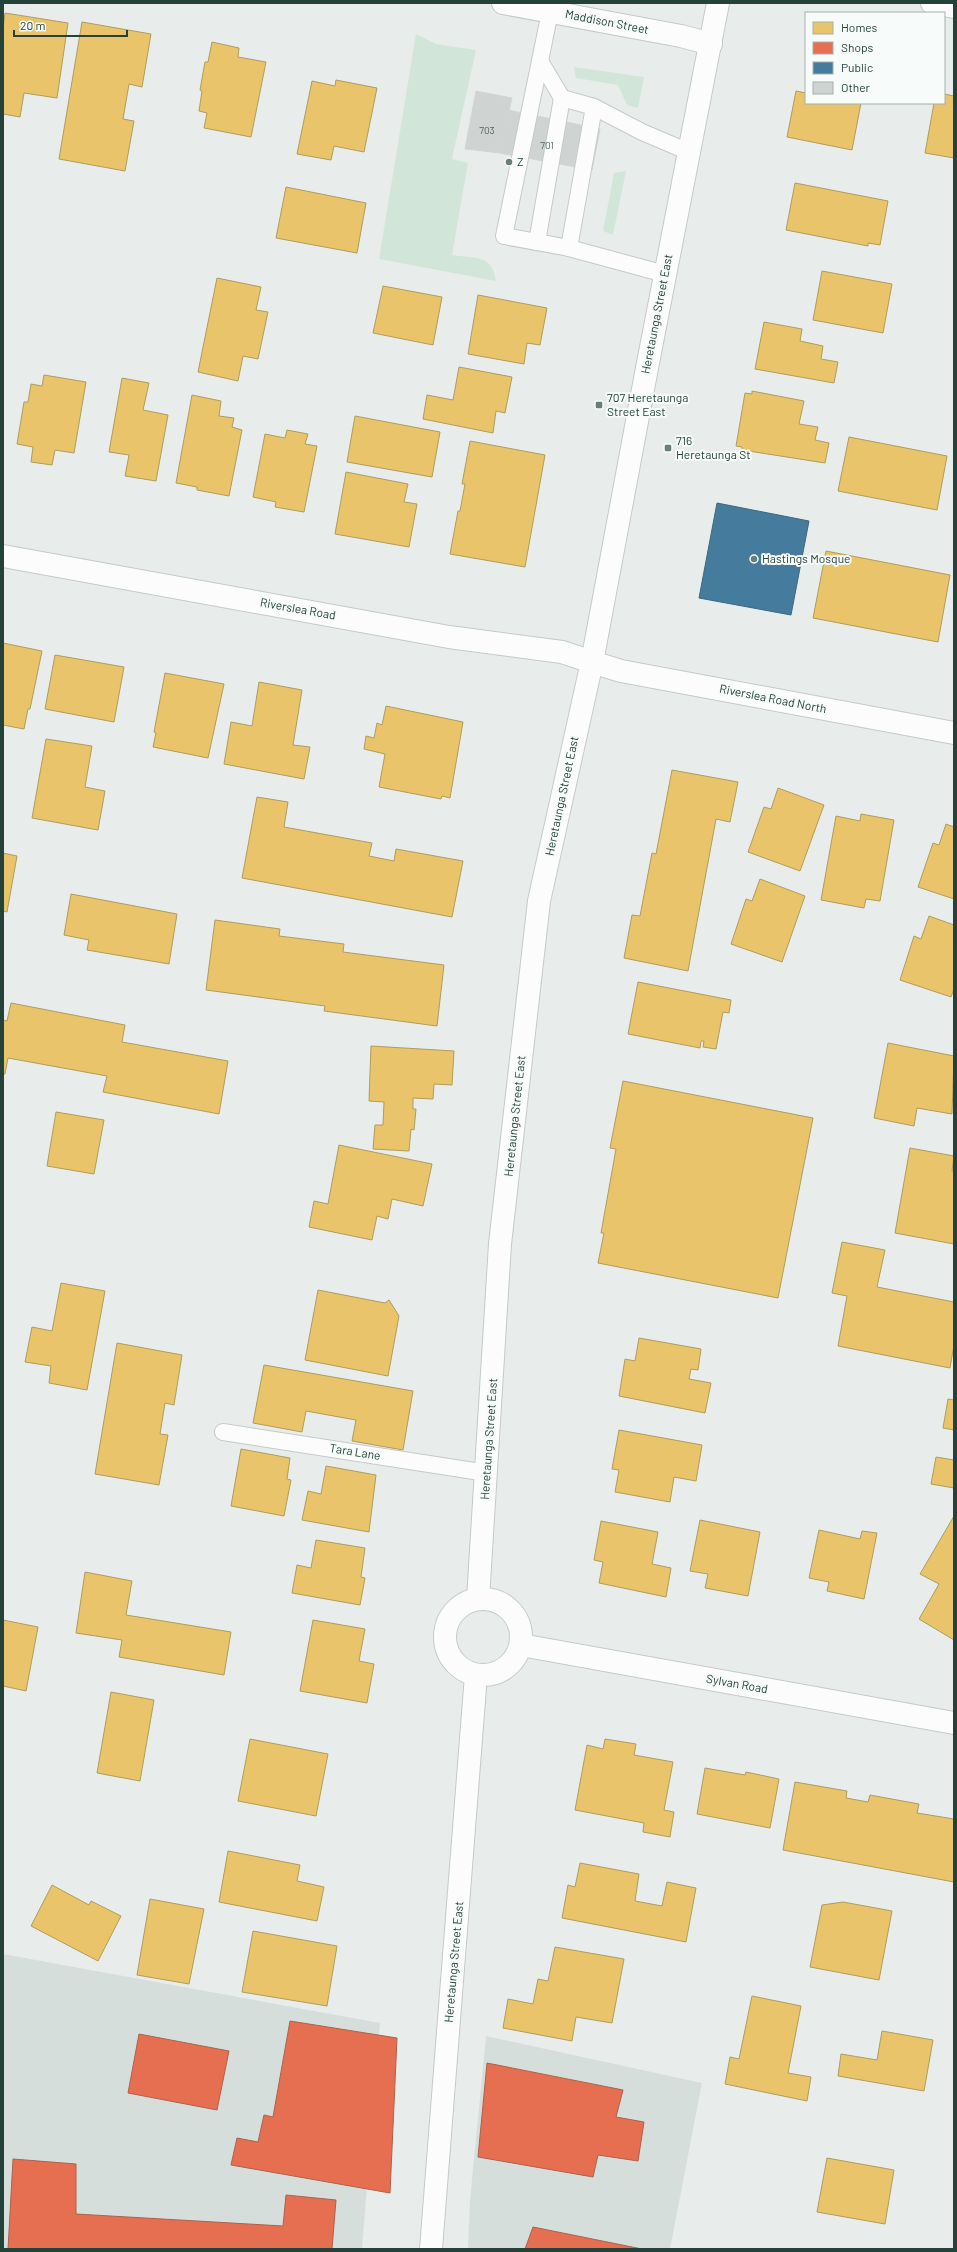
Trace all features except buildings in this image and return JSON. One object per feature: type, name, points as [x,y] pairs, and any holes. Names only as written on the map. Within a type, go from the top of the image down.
[{"type":"main road","name":"Maddison Street","points":[[503,3],[681,36],[711,44]]},
{"type":"main road","name":"Heretaunga Street East","points":[[478,1599],[500,1244],[539,901],[592,662],[718,3]]},
{"type":"main road","points":[[932,3],[954,7]]},
{"type":"main road","name":"Riverslea Road","points":[[3,556],[449,637],[562,652],[592,662]]},
{"type":"main road","name":"Riverslea Road North","points":[[592,662],[620,670],[954,733]]},
{"type":"main road","points":[[478,1599],[496,1602],[511,1611],[518,1621],[522,1633],[517,1656],[509,1665],[494,1673],[476,1675],[457,1665],[450,1657],[446,1647],[446,1636],[447,1626],[458,1608],[478,1599]]},
{"type":"main road","name":"Sylvan Road","points":[[520,1645],[954,1723]]},
{"type":"main road","name":"Heretaunga Street East","points":[[431,2249],[476,1675]]},
{"type":"lane","points":[[550,12],[504,236],[569,248],[665,274]]},
{"type":"lane","points":[[537,242],[562,98],[540,61]]},
{"type":"lane","points":[[562,98],[594,107],[638,130],[689,152]]},
{"type":"lane","points":[[569,248],[594,107]]},
{"type":"lane","name":"Tara Lane","points":[[223,1432],[487,1473]]},
{"type":"shaded area","points":[[3,1954],[380,2023],[362,2249],[3,2249]]},
{"type":"shaded area","points":[[486,2036],[702,2083],[670,2249],[468,2249],[470,2200]]},
{"type":"green space","points":[[416,34],[436,44],[476,50],[452,159],[468,163],[452,255],[481,259],[491,266],[496,281],[379,259]]},
{"type":"green space","points":[[574,67],[644,77],[638,108],[627,105],[618,85],[576,78]]},
{"type":"green space","points":[[626,171],[613,235],[603,231],[614,173]]},
{"type":"place","name":"Z","points":[[509,162]]},
{"type":"place","name":"707 Heretaunga Street East","points":[[599,405]]},
{"type":"place","name":"716 Heretaunga St","points":[[668,448]]},
{"type":"place","name":"Hastings Mosque","points":[[754,559]]}]
